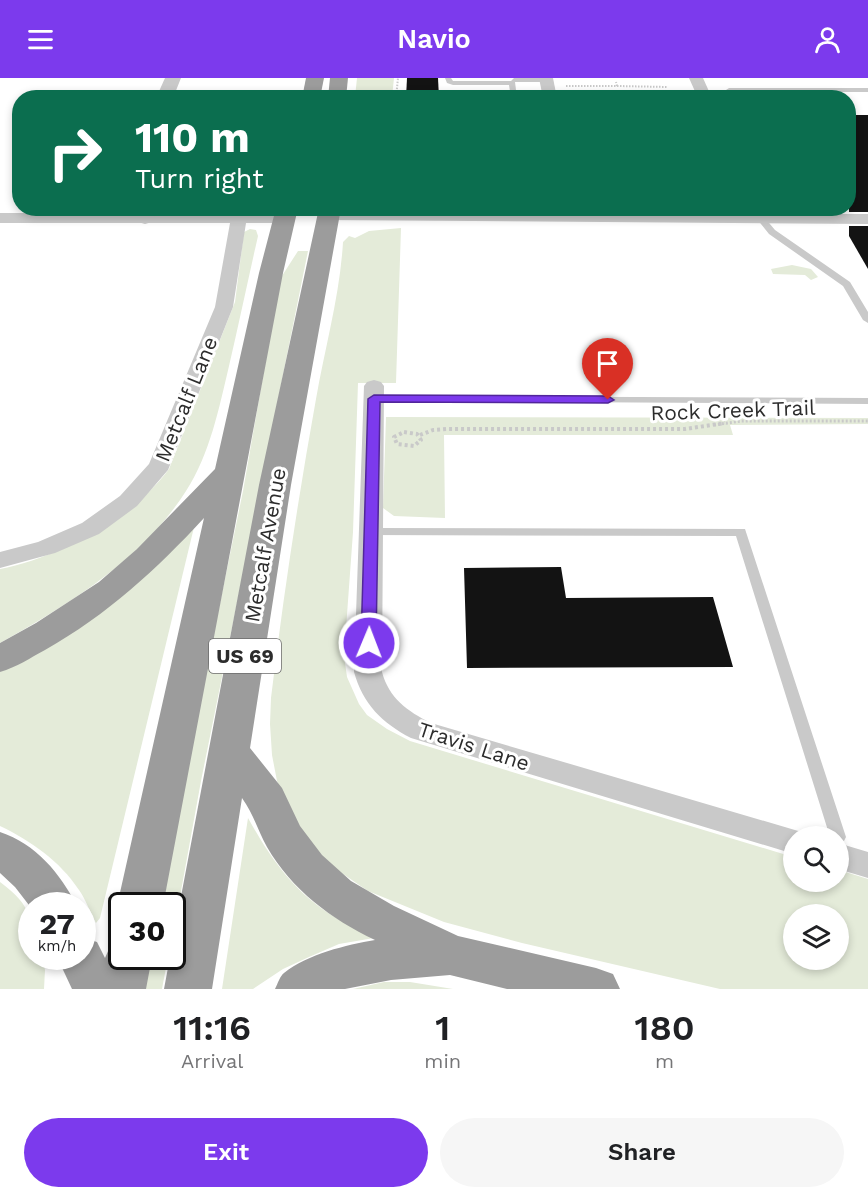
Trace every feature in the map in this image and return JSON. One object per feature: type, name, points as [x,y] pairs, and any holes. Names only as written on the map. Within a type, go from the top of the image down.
[{"type":"highway","points":[[143,892],[271,273],[285,216]]},
{"type":"highway","points":[[271,273],[319,216]]},
{"type":"highway","name":"Metcalf Avenue","points":[[188,989],[322,216]]},
{"type":"highway","points":[[0,659],[49,632],[111,590],[149,557],[232,469]]},
{"type":"highway","points":[[228,749],[267,800],[283,836],[306,868],[336,894],[378,920],[451,955],[596,989]]},
{"type":"highway","points":[[0,850],[17,860],[45,892]]},
{"type":"highway","points":[[299,989],[342,967],[371,960],[451,955]]},
{"type":"highway","points":[[87,970],[97,989]]},
{"type":"highway","points":[[122,989],[126,970]]},
{"type":"street","points":[[1,220],[84,216]]},
{"type":"street","points":[[202,216],[239,218],[258,216]]},
{"type":"street","points":[[829,216],[868,219]]},
{"type":"street","name":"Metcalf Lane","points":[[0,560],[32,554],[58,545],[102,522],[132,500],[152,478],[160,465],[224,307],[239,218]]},
{"type":"street","name":"Travis Lane","points":[[374,392],[368,672],[372,689],[382,705],[421,731],[783,839]]},
{"type":"lane","points":[[442,78],[442,83],[448,86],[546,79]]},
{"type":"lane","points":[[862,78],[868,86]]},
{"type":"lane","points":[[451,80],[513,82]]},
{"type":"lane","points":[[729,90],[868,90]]},
{"type":"lane","points":[[760,216],[772,232],[847,284],[868,320]]},
{"type":"lane","points":[[374,392],[868,401]]},
{"type":"lane","points":[[370,532],[741,532],[837,826]]},
{"type":"path","points":[[616,82],[617,87]]},
{"type":"path","points":[[566,86],[668,87]]},
{"type":"path","name":"Rock Creek Trail","points":[[420,435],[433,430],[447,429],[685,429],[741,421],[868,421]]},
{"type":"path","points":[[404,432],[420,435],[421,440],[414,446],[401,446],[394,440],[397,435],[404,432]]},
{"type":"green space","points":[[357,78],[394,78],[393,90],[356,90]]},
{"type":"green space","points":[[401,228],[396,383],[358,383],[353,532],[344,656],[347,677],[359,704],[367,715],[410,741],[783,854],[783,892],[849,892],[849,873],[868,879],[868,989],[720,989],[522,943],[444,922],[368,891],[327,863],[312,846],[287,807],[277,781],[272,755],[271,698],[297,511],[336,301],[343,242],[349,236],[355,238],[369,231]]},
{"type":"green space","points":[[250,229],[256,230],[258,236],[221,398],[208,446],[186,491],[168,516],[126,559],[78,596],[0,643],[0,569],[45,556],[93,532],[137,503],[169,469],[235,302],[244,232]]},
{"type":"green space","points":[[298,251],[308,251],[201,781],[181,892],[161,892],[243,491],[280,279]]},
{"type":"green space","points":[[792,265],[811,269],[818,277],[811,280],[805,275],[773,274],[771,269]]},
{"type":"green space","points":[[386,417],[868,418],[868,424],[730,425],[733,435],[444,435],[445,518],[394,516],[383,508]]},
{"type":"green space","points":[[195,523],[100,918],[96,923],[96,892],[80,892],[54,861],[34,845],[0,826],[0,672]]},
{"type":"green space","points":[[248,818],[271,855],[298,889],[327,912],[374,938],[339,944],[283,969],[253,989],[222,989]]},
{"type":"green space","points":[[0,882],[18,898],[18,970],[45,970],[44,989],[0,989]]},
{"type":"green space","points":[[145,970],[166,970],[162,989],[141,989]]},
{"type":"green space","points":[[384,982],[410,982],[453,989],[353,989]]},
{"type":"building","points":[[407,78],[438,78],[439,90],[406,90]]},
{"type":"building","points":[[856,115],[868,115],[868,212],[856,212]]},
{"type":"building","points":[[849,226],[868,226],[868,269],[849,236]]},
{"type":"building","points":[[561,567],[566,598],[713,597],[733,667],[467,668],[464,568]]},
{"type":"route","points":[[369,643],[374,399],[608,400]]}]
